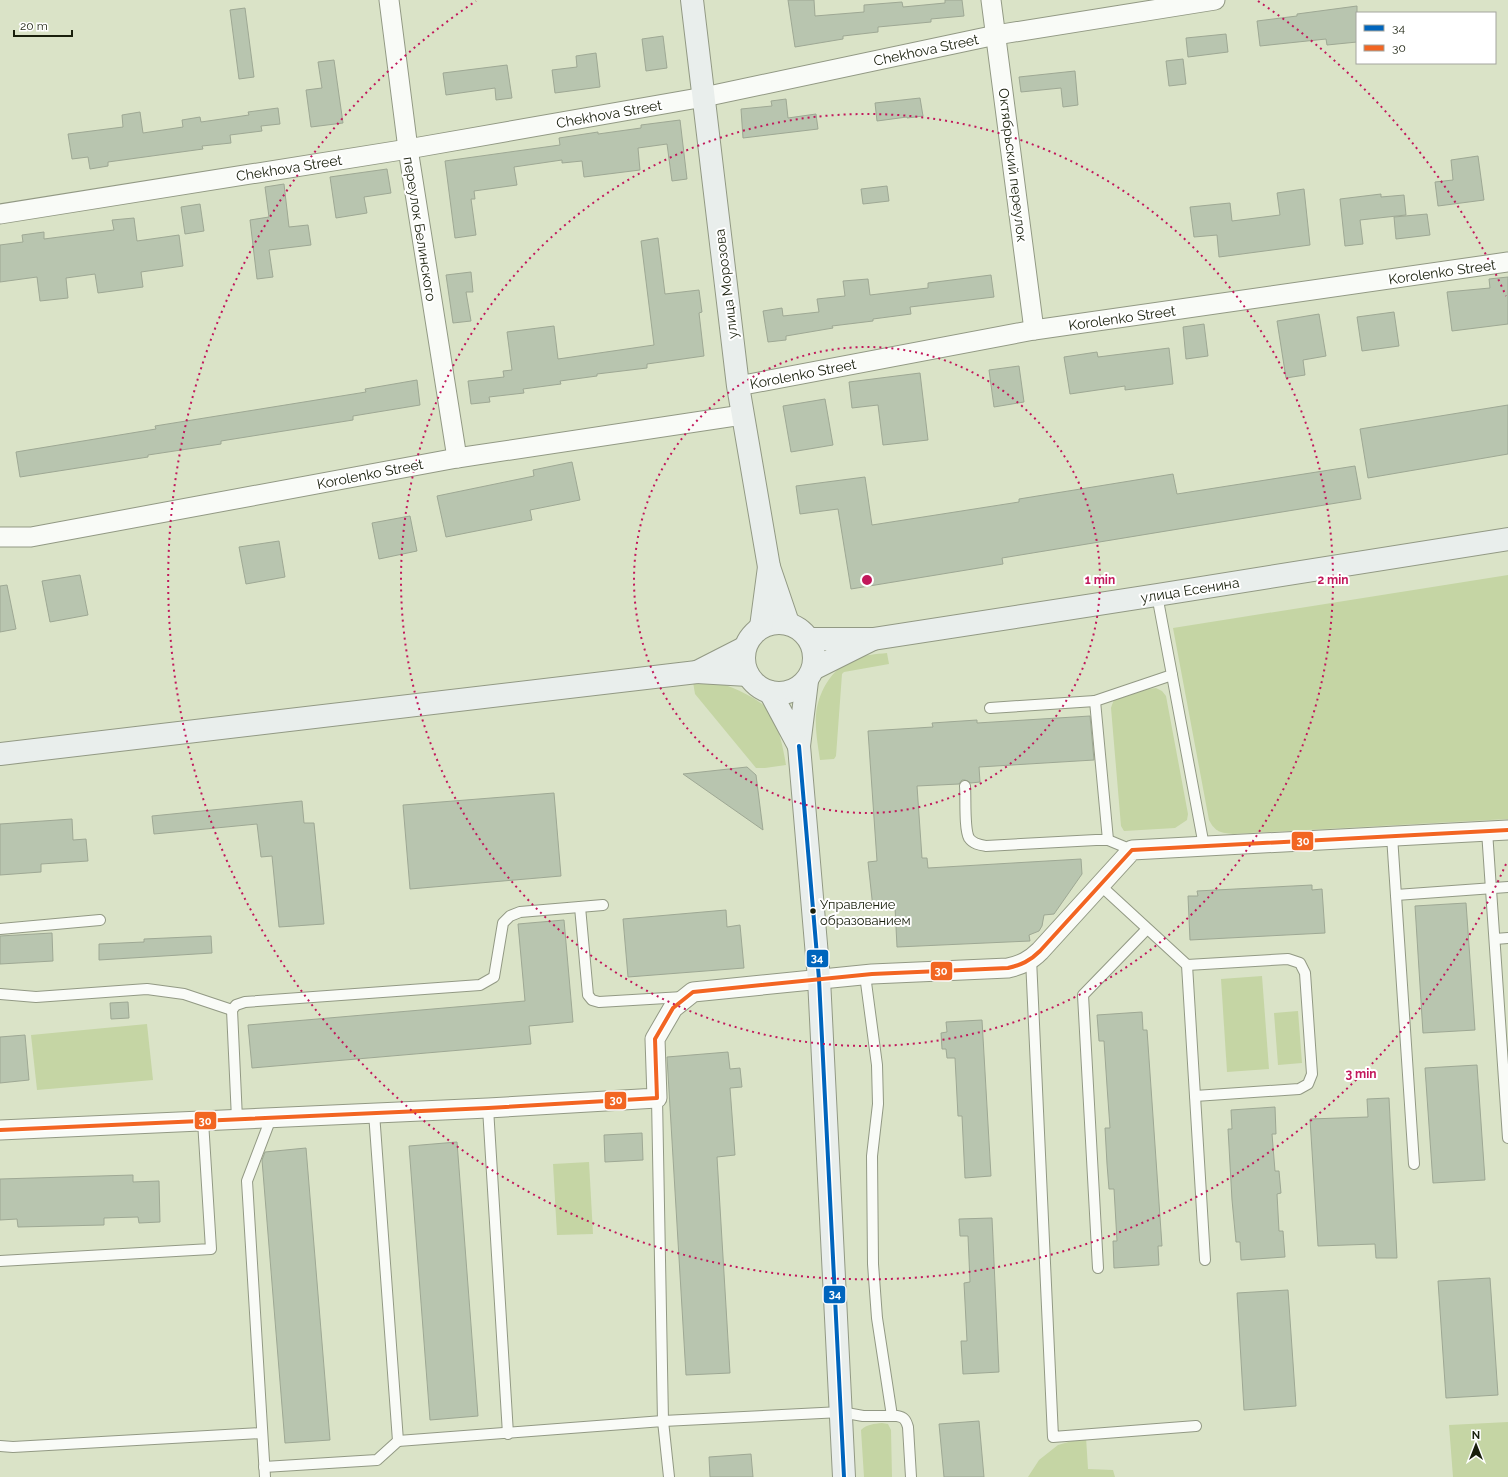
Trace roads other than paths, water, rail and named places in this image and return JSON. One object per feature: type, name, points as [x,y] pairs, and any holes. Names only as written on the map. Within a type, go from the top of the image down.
[{"type":"street","name":"переулок Белинского","points":[[389,0],[408,149],[456,458]]},
{"type":"street","name":"улица Морозова","points":[[692,0],[738,386],[769,567]]},
{"type":"street","name":"Октябрьский переулок","points":[[991,0],[1034,330]]},
{"type":"street","name":"Chekhova Street","points":[[0,214],[408,149],[704,97],[996,35],[1215,0]]},
{"type":"street","name":"Korolenko Street","points":[[738,386],[1034,330],[1508,262]]},
{"type":"street","name":"Korolenko Street","points":[[0,537],[32,537],[456,458],[742,415]]},
{"type":"street","name":"улица Есенина","points":[[873,639],[1508,539]]},
{"type":"street","points":[[769,567],[788,623]]},
{"type":"street","points":[[761,627],[769,567]]},
{"type":"street","points":[[844,1477],[819,979],[799,746],[810,675],[814,652],[810,639],[800,629],[788,623],[774,622],[761,627],[750,636],[744,648],[743,662],[748,675],[757,686],[770,692],[797,690],[810,675],[873,639]]},
{"type":"street","points":[[810,639],[873,639]]},
{"type":"street","points":[[697,672],[744,648]]},
{"type":"street","points":[[0,754],[697,672],[748,675]]},
{"type":"street","points":[[770,692],[799,746]]},
{"type":"street","points":[[0,1130],[374,1114],[657,1098],[656,1039],[672,1008],[693,992],[865,975],[1008,968],[1020,965],[1031,959],[1040,951],[1132,850],[1508,830]]},
{"type":"lane","points":[[1157,595],[1204,846]]},
{"type":"lane","points":[[990,708],[1095,700],[1172,675]]},
{"type":"lane","points":[[1095,700],[1108,840]]},
{"type":"lane","points":[[965,786],[967,830],[970,839],[977,844],[986,846],[1108,840],[1132,850]]},
{"type":"lane","points":[[1487,831],[1508,1138]]},
{"type":"lane","points":[[1392,836],[1414,1164]]},
{"type":"lane","points":[[1100,885],[1187,965],[1205,1260]]},
{"type":"lane","points":[[1396,895],[1508,887]]},
{"type":"lane","points":[[237,1119],[232,1010],[236,1005],[246,1002],[480,985],[494,977],[503,923],[510,916],[520,912],[603,905]]},
{"type":"lane","points":[[580,907],[588,995],[592,1000],[599,1002],[687,997]]},
{"type":"lane","points":[[0,929],[100,920]]},
{"type":"lane","points":[[1098,1268],[1082,995],[1147,929]]},
{"type":"lane","points":[[1494,939],[1508,938]]},
{"type":"lane","points":[[1031,959],[1053,1437],[1196,1426]]},
{"type":"lane","points":[[1187,965],[1288,959],[1300,963],[1305,973],[1312,1074],[1308,1084],[1299,1089],[1195,1096]]},
{"type":"lane","points":[[865,975],[877,1065],[878,1104],[872,1156],[873,1264],[877,1318],[892,1416]]},
{"type":"lane","points":[[0,994],[36,997],[147,989],[184,994],[232,1010]]},
{"type":"lane","points":[[657,1098],[663,1421],[669,1477]]},
{"type":"lane","points":[[488,1108],[508,1434]]},
{"type":"lane","points":[[374,1114],[398,1441]]},
{"type":"lane","points":[[270,1118],[247,1181],[265,1472],[377,1460],[398,1441],[508,1434],[663,1421],[841,1412],[863,1416],[902,1417],[906,1421],[908,1427],[911,1477]]},
{"type":"lane","points":[[0,1261],[211,1249],[203,1121]]},
{"type":"lane","points":[[0,1446],[13,1447],[262,1433]]},
{"type":"place","name":"Управление образованием","points":[[813,911]]}]
